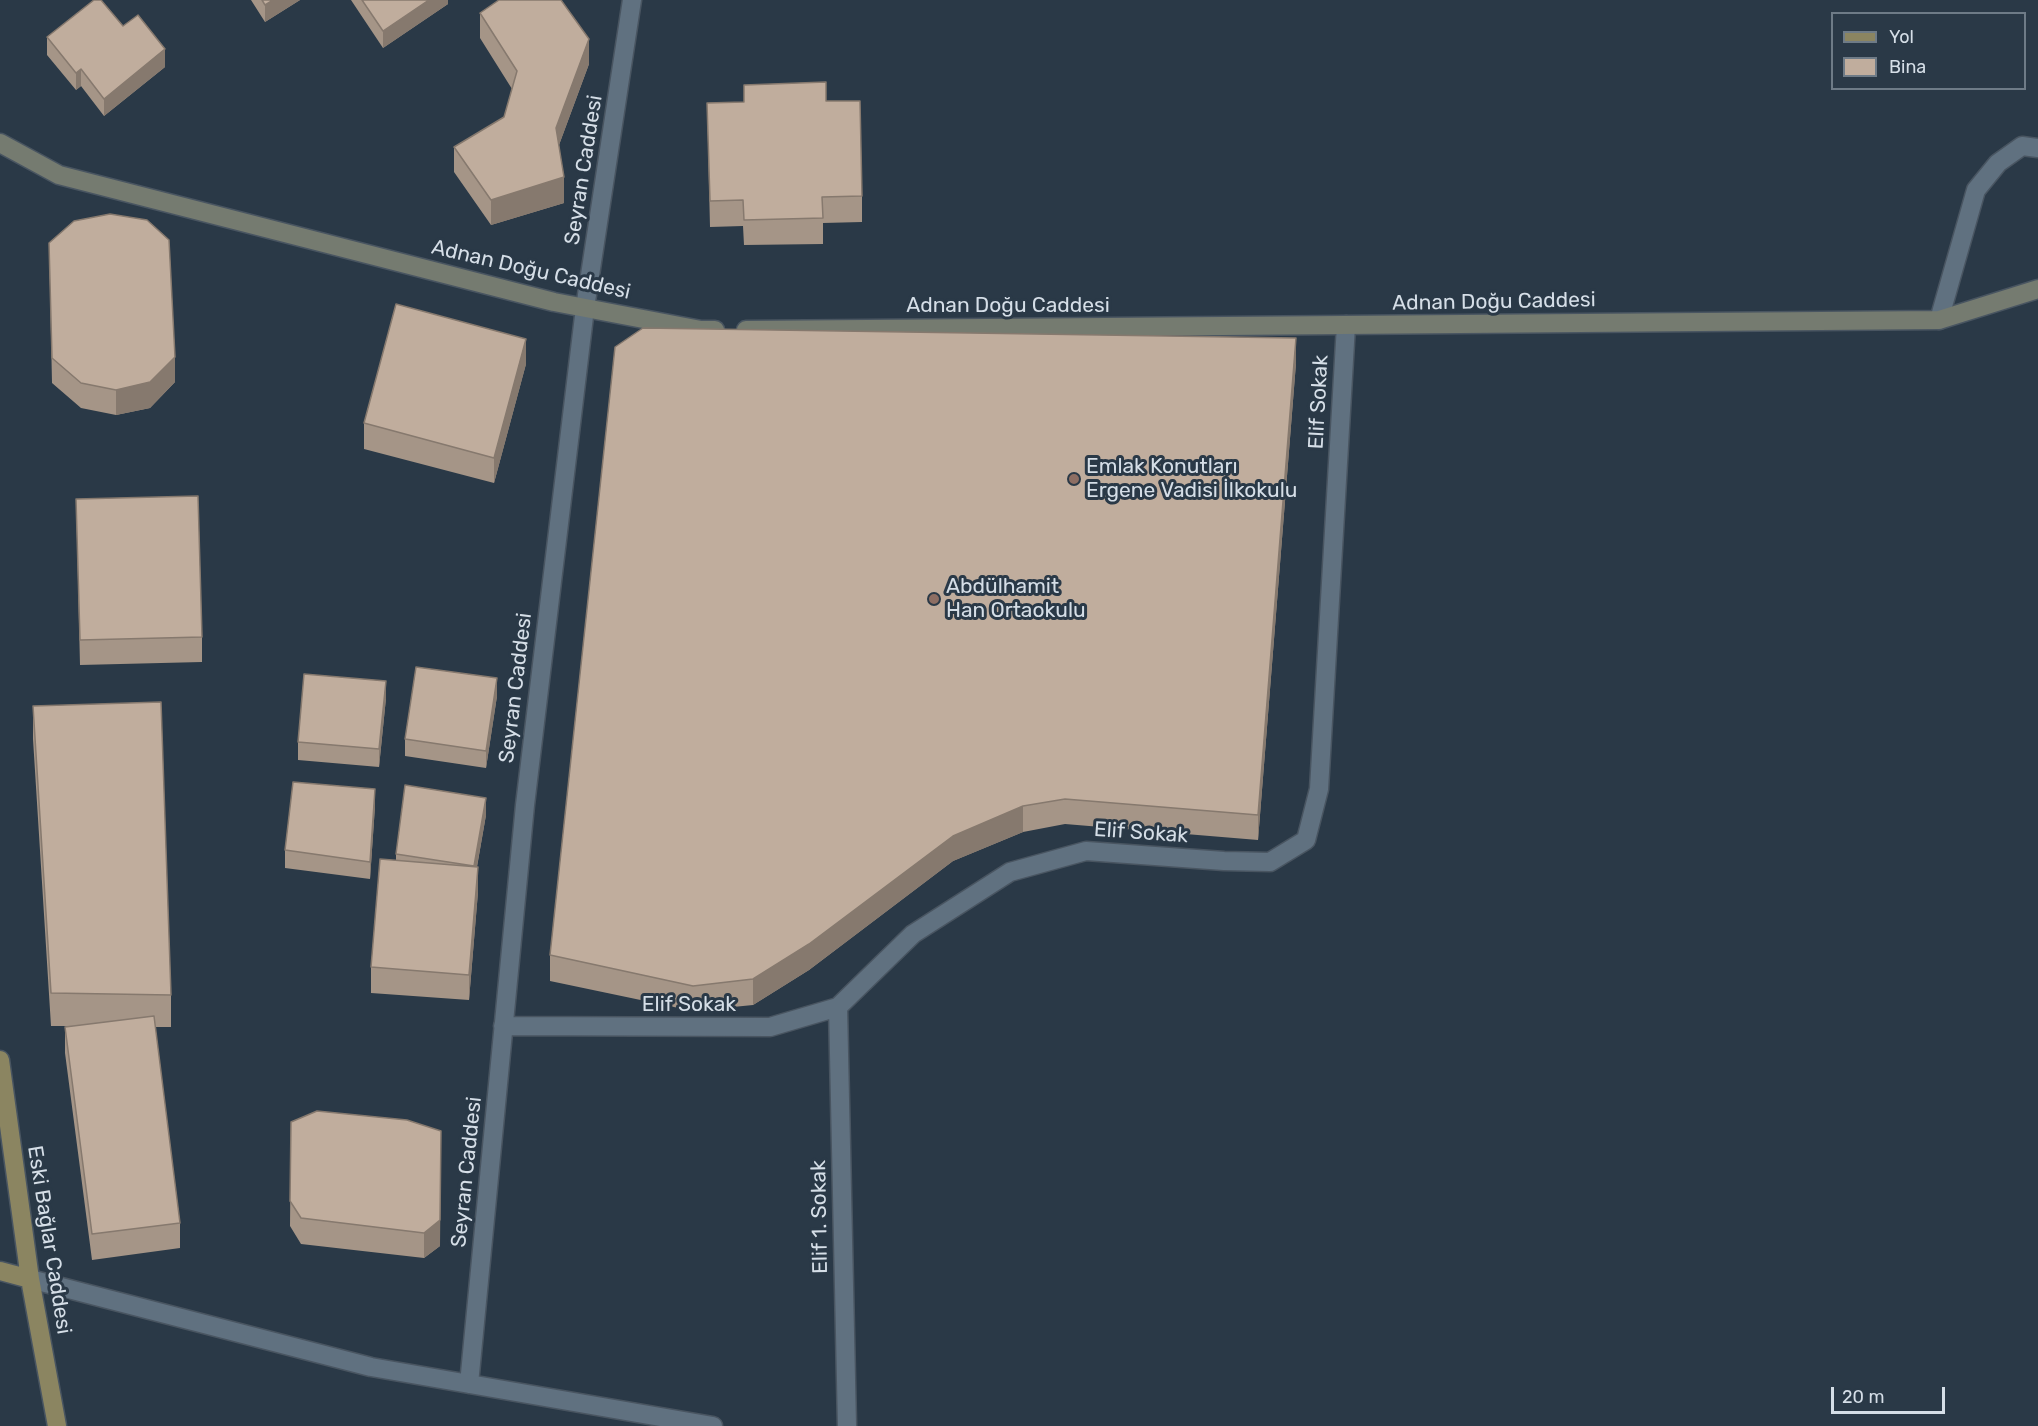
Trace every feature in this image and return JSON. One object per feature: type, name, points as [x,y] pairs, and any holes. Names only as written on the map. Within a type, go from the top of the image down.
[{"type":"main road","name":"Eski Bağlar Caddesi","points":[[0,1060],[30,1279],[57,1426]]},
{"type":"main road","points":[[0,1271],[30,1279]]},
{"type":"street","name":"Seyran Caddesi","points":[[469,1384],[525,805],[585,308],[632,0]]},
{"type":"street","name":"Adnan Doğu Caddesi","points":[[0,143],[59,176],[554,302],[701,330],[1939,320],[2038,289]]},
{"type":"street","points":[[1939,320],[1976,190],[1998,163],[2022,146],[2038,148]]},
{"type":"street","name":"Elif Sokak","points":[[503,1026],[770,1027],[838,1007],[913,934],[1010,872],[1086,851],[1270,862],[1306,840],[1319,789],[1346,325]]},
{"type":"street","name":"Elif 1. Sokak","points":[[838,1007],[847,1426]]},
{"type":"street","points":[[30,1279],[371,1367],[713,1426]]},
{"type":"building","points":[[94,0],[101,0],[123,26],[138,15],[165,49],[104,99],[81,69],[76,73],[47,37]]},
{"type":"building","points":[[262,0],[273,0],[265,5]]},
{"type":"building","points":[[362,0],[429,0],[383,31]]},
{"type":"building","points":[[499,0],[561,0],[589,39],[556,128],[564,177],[491,200],[454,147],[504,117],[517,71],[480,13]]},
{"type":"building","points":[[826,82],[826,101],[860,101],[862,196],[822,197],[823,218],[744,220],[743,200],[710,201],[707,103],[744,102],[744,85]]},
{"type":"building","points":[[110,214],[147,220],[169,240],[175,357],[150,382],[116,390],[81,383],[52,358],[49,243],[74,221]]},
{"type":"building","points":[[396,304],[526,339],[494,458],[364,423]]},
{"type":"building","name":"Abdülhamit Han Ortaokulu","points":[[643,328],[1296,338],[1258,815],[1065,799],[1023,806],[953,836],[809,944],[753,979],[693,986],[550,955],[615,347]]},
{"type":"building","points":[[198,496],[202,637],[80,640],[76,499]]},
{"type":"building","points":[[416,667],[497,678],[486,751],[405,739]]},
{"type":"building","points":[[304,674],[386,681],[379,749],[298,742]]},
{"type":"building","points":[[161,702],[171,995],[51,993],[33,706]]},
{"type":"building","points":[[293,782],[375,789],[370,862],[285,850]]},
{"type":"building","points":[[405,785],[486,798],[474,866],[396,854]]},
{"type":"building","points":[[380,859],[478,867],[469,975],[371,967]]},
{"type":"building","points":[[154,1016],[180,1223],[92,1234],[65,1027]]},
{"type":"building","points":[[317,1111],[407,1120],[441,1131],[440,1220],[424,1233],[301,1218],[290,1201],[291,1122]]},
{"type":"place","name":"Emlak Konutları Ergene Vadisi İlkokulu","points":[[1074,479]]},
{"type":"place","name":"Abdülhamit Han Ortaokulu","points":[[934,599]]}]
